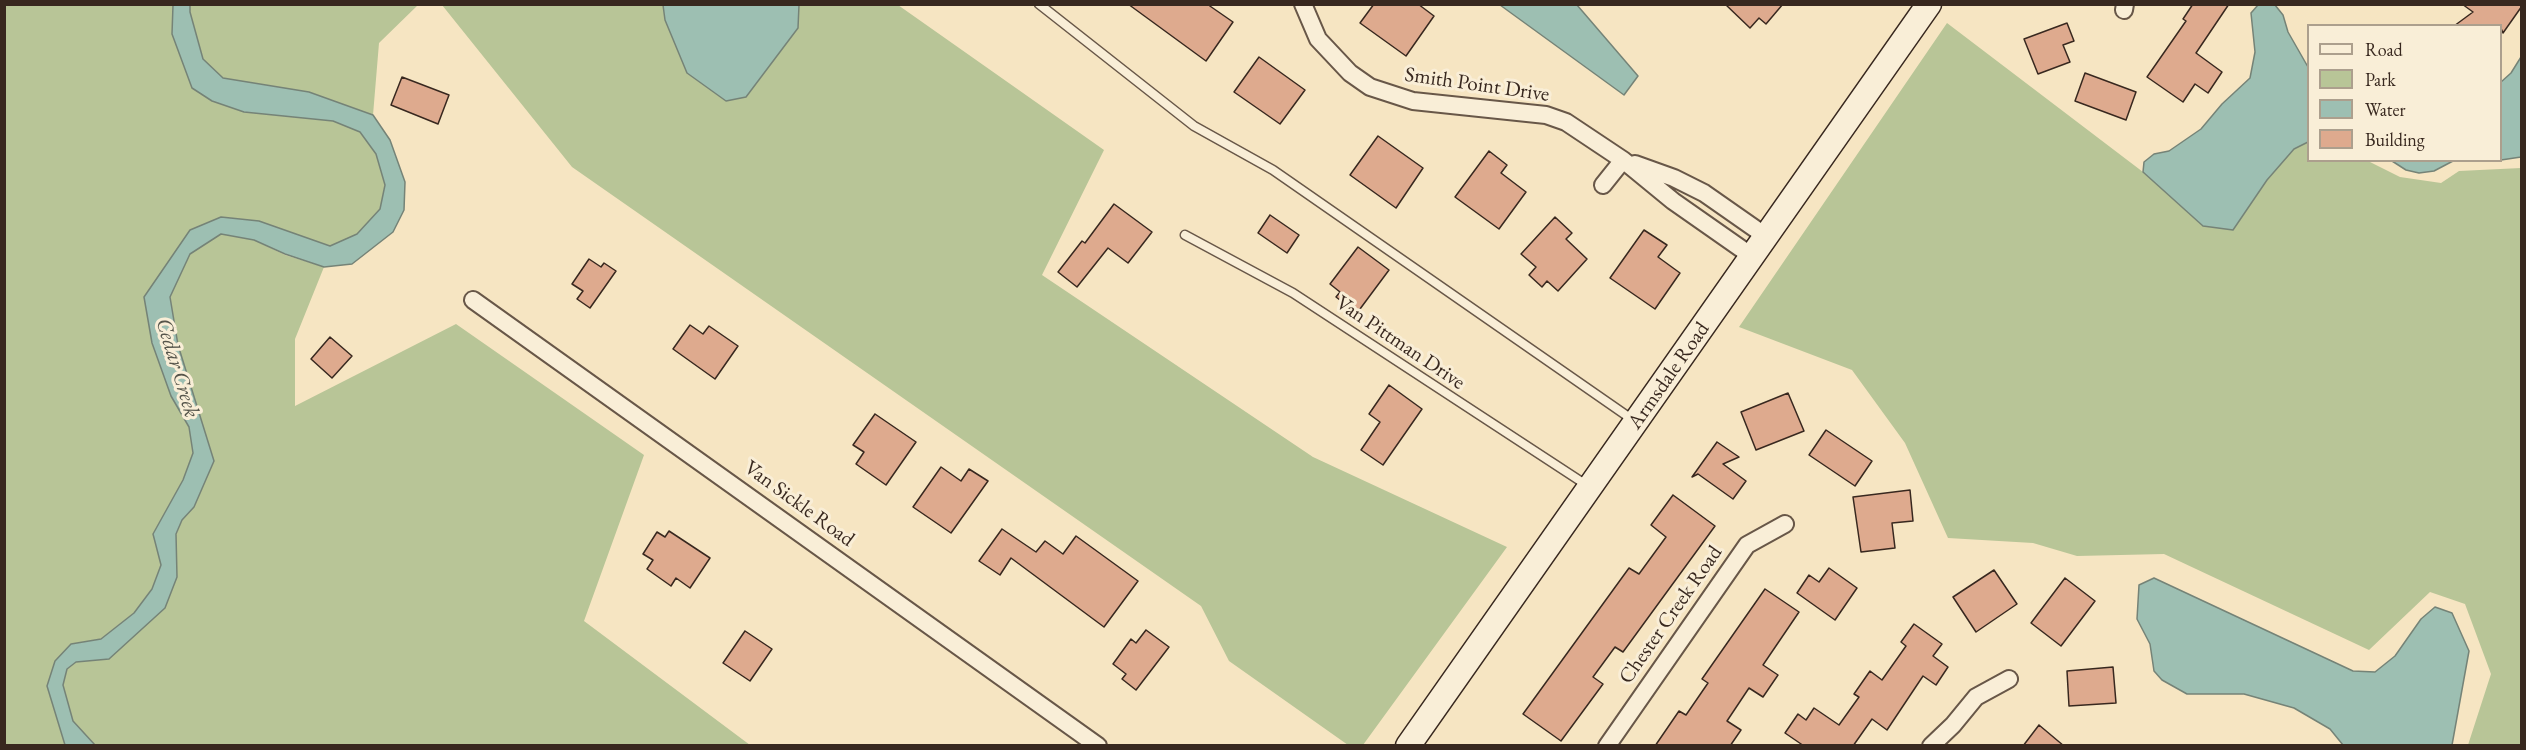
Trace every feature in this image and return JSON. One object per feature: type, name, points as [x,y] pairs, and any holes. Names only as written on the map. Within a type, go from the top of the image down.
[{"type":"street","name":"Smith Point Drive","points":[[1302,4],[1318,39],[1341,65],[1370,87],[1413,101],[1546,115],[1566,122],[1623,160],[1673,201],[1753,257]]},
{"type":"street","name":"Armsdale Road","points":[[1408,746],[1929,4]]},
{"type":"street","points":[[1603,185],[1623,160],[1674,178],[1704,193],[1767,237]]},
{"type":"street","name":"Van Sickle Road","points":[[473,300],[1098,746]]},
{"type":"street","name":"Chester Creek Road","points":[[1607,746],[1747,545],[1785,524]]},
{"type":"street","points":[[1931,746],[1953,725],[1976,697],[2009,679]]},
{"type":"lane","points":[[1039,4],[1194,126],[1273,170],[1636,422]]},
{"type":"lane","name":"Van Pittman Drive","points":[[1185,235],[1293,293],[1590,488]]},
{"type":"green space","points":[[190,4],[418,5],[379,43],[373,115],[309,92],[223,78],[203,60],[190,12]]},
{"type":"green space","points":[[4,5],[173,5],[172,34],[244,112],[333,121],[360,132],[376,154],[385,184],[380,209],[357,234],[330,246],[258,221],[221,217],[144,297],[171,396],[189,427],[193,453],[183,480],[153,534],[161,565],[152,589],[134,613],[101,639],[71,644],[47,686],[65,745],[5,745]]},
{"type":"green space","points":[[442,5],[663,5],[665,20],[746,97],[798,28],[799,5],[898,5],[1104,150],[1042,275],[1313,457],[1507,547],[1363,745],[1348,745],[1229,661],[1201,606],[572,167]]},
{"type":"green space","points":[[1947,23],[2143,172],[2203,226],[2233,230],[2267,180],[2294,149],[2307,142],[2307,162],[2370,162],[2400,177],[2441,183],[2459,171],[2521,168],[2521,745],[2468,745],[2491,674],[2465,604],[2430,592],[2369,650],[2164,554],[2077,556],[2033,543],[1948,538],[1905,443],[1852,370],[1739,327]]},
{"type":"green space","points":[[220,234],[254,240],[285,255],[324,267],[295,339],[295,406],[456,324],[644,455],[584,621],[750,745],[95,745],[73,721],[63,685],[67,669],[76,662],[109,659],[176,578],[176,535],[182,520],[194,507],[214,461],[178,345],[170,297],[190,254]]},
{"type":"water","name":"Cedar Creek","points":[[173,5],[190,5],[203,59],[223,78],[309,92],[373,115],[390,140],[405,182],[404,210],[393,232],[352,264],[324,267],[285,254],[254,240],[221,234],[190,254],[170,297],[178,345],[214,461],[194,507],[182,520],[176,534],[177,577],[165,608],[109,659],[76,662],[67,669],[63,685],[73,721],[95,745],[65,745],[47,686],[55,661],[71,644],[101,639],[134,613],[152,589],[161,565],[153,534],[183,480],[193,453],[189,427],[171,396],[152,343],[144,297],[190,230],[221,217],[259,221],[330,246],[357,234],[380,209],[385,185],[376,154],[360,132],[333,121],[244,112],[212,101],[192,88],[172,34]]},
{"type":"water","points":[[663,5],[799,5],[798,28],[746,97],[726,101],[687,73],[665,20]]},
{"type":"water","points":[[1500,5],[1577,5],[1638,76],[1624,95]]},
{"type":"water","points":[[2258,5],[2275,5],[2283,15],[2288,32],[2307,65],[2307,142],[2294,149],[2267,180],[2233,230],[2203,226],[2143,172],[2144,162],[2154,154],[2169,151],[2201,129],[2222,104],[2250,78],[2255,52],[2251,13]]},
{"type":"water","points":[[2521,57],[2521,157],[2502,160],[2502,81],[2511,73]]},
{"type":"water","points":[[2394,162],[2451,162],[2434,171],[2419,173],[2406,170]]},
{"type":"water","points":[[2154,578],[2353,671],[2375,672],[2395,656],[2421,619],[2435,607],[2452,613],[2469,651],[2452,745],[2343,745],[2330,729],[2294,708],[2244,694],[2187,694],[2162,680],[2154,671],[2150,644],[2137,619],[2139,585]]},
{"type":"building","points":[[1128,4],[1207,4],[1233,22],[1206,61]]},
{"type":"building","points":[[1374,4],[1418,4],[1434,16],[1406,56],[1360,23]]},
{"type":"building","points":[[1725,4],[1783,4],[1766,24],[1759,18],[1750,28]]},
{"type":"building","points":[[2193,4],[2229,4],[2196,53],[2222,72],[2208,93],[2195,84],[2183,102],[2147,77],[2186,21],[2183,19]]},
{"type":"building","points":[[2462,4],[2522,4],[2503,33],[2502,24],[2457,24],[2473,12]]},
{"type":"building","points":[[2067,23],[2074,41],[2063,45],[2070,62],[2038,74],[2024,39]]},
{"type":"building","points":[[1259,57],[1305,90],[1280,124],[1234,92]]},
{"type":"building","points":[[2085,73],[2136,92],[2126,120],[2075,101]]},
{"type":"building","points":[[402,77],[449,95],[438,124],[391,105]]},
{"type":"building","points":[[1378,136],[1423,168],[1396,208],[1350,175]]},
{"type":"building","points":[[1489,151],[1507,165],[1501,173],[1526,192],[1499,229],[1455,197]]},
{"type":"building","points":[[1114,204],[1152,232],[1128,263],[1108,248],[1077,287],[1058,272],[1082,241],[1085,243]]},
{"type":"building","points":[[1270,215],[1299,235],[1287,253],[1258,233]]},
{"type":"building","points":[[1555,217],[1572,233],[1566,239],[1587,259],[1558,291],[1547,281],[1542,287],[1529,275],[1536,267],[1521,254]]},
{"type":"building","points":[[1644,230],[1667,245],[1658,257],[1680,273],[1655,309],[1610,278]]},
{"type":"building","points":[[1358,247],[1389,270],[1357,313],[1336,297],[1340,292],[1330,284]]},
{"type":"building","points":[[589,259],[601,267],[604,263],[616,271],[590,308],[577,299],[583,291],[572,284]]},
{"type":"building","points":[[690,325],[703,334],[709,326],[738,346],[715,379],[673,349]]},
{"type":"building","points":[[330,337],[352,356],[332,378],[311,359]]},
{"type":"building","points":[[1389,385],[1422,409],[1383,465],[1361,450],[1380,422],[1369,414]]},
{"type":"building","points":[[1788,393],[1804,431],[1756,450],[1741,412]]},
{"type":"building","points":[[875,414],[916,442],[886,485],[856,464],[864,452],[853,445]]},
{"type":"building","points":[[1826,430],[1872,461],[1855,486],[1809,455]]},
{"type":"building","points":[[1717,442],[1739,457],[1723,464],[1746,481],[1733,499],[1698,474],[1692,477]]},
{"type":"building","points":[[941,467],[961,481],[969,469],[988,481],[951,533],[913,507]]},
{"type":"building","points":[[1910,490],[1913,521],[1892,523],[1895,548],[1861,552],[1853,497]]},
{"type":"building","points":[[1673,495],[1715,526],[1623,652],[1615,647],[1593,677],[1603,684],[1561,741],[1523,714],[1629,568],[1639,574],[1666,537],[1651,525]]},
{"type":"building","points":[[1002,529],[1036,552],[1045,541],[1063,554],[1076,536],[1138,581],[1104,627],[1011,558],[1000,575],[979,561]]},
{"type":"building","points":[[669,531],[710,558],[690,588],[676,578],[671,586],[647,569],[653,560],[643,554],[657,532],[665,537]]},
{"type":"building","points":[[1829,568],[1857,588],[1835,620],[1797,593],[1809,575],[1819,582]]},
{"type":"building","points":[[1994,570],[2017,604],[1976,632],[1953,597]]},
{"type":"building","points":[[2065,578],[2095,601],[2061,646],[2031,623]]},
{"type":"building","points":[[1765,589],[1799,612],[1763,665],[1778,675],[1763,697],[1749,688],[1727,721],[1741,730],[1730,746],[1655,746],[1679,711],[1686,715],[1708,683],[1702,679]]},
{"type":"building","points":[[1914,624],[1942,644],[1933,656],[1948,667],[1936,685],[1923,676],[1887,730],[1872,719],[1853,746],[1804,746],[1785,733],[1798,714],[1806,720],[1814,708],[1839,725],[1859,697],[1854,694],[1870,671],[1882,680],[1906,646],[1901,642]]},
{"type":"building","points":[[1146,630],[1169,647],[1136,690],[1122,679],[1126,674],[1113,664],[1131,639],[1136,643]]},
{"type":"building","points":[[745,631],[772,649],[750,681],[723,663]]},
{"type":"building","points":[[2113,667],[2116,703],[2069,706],[2067,671]]},
{"type":"building","points":[[2039,725],[2064,746],[2023,746]]}]
